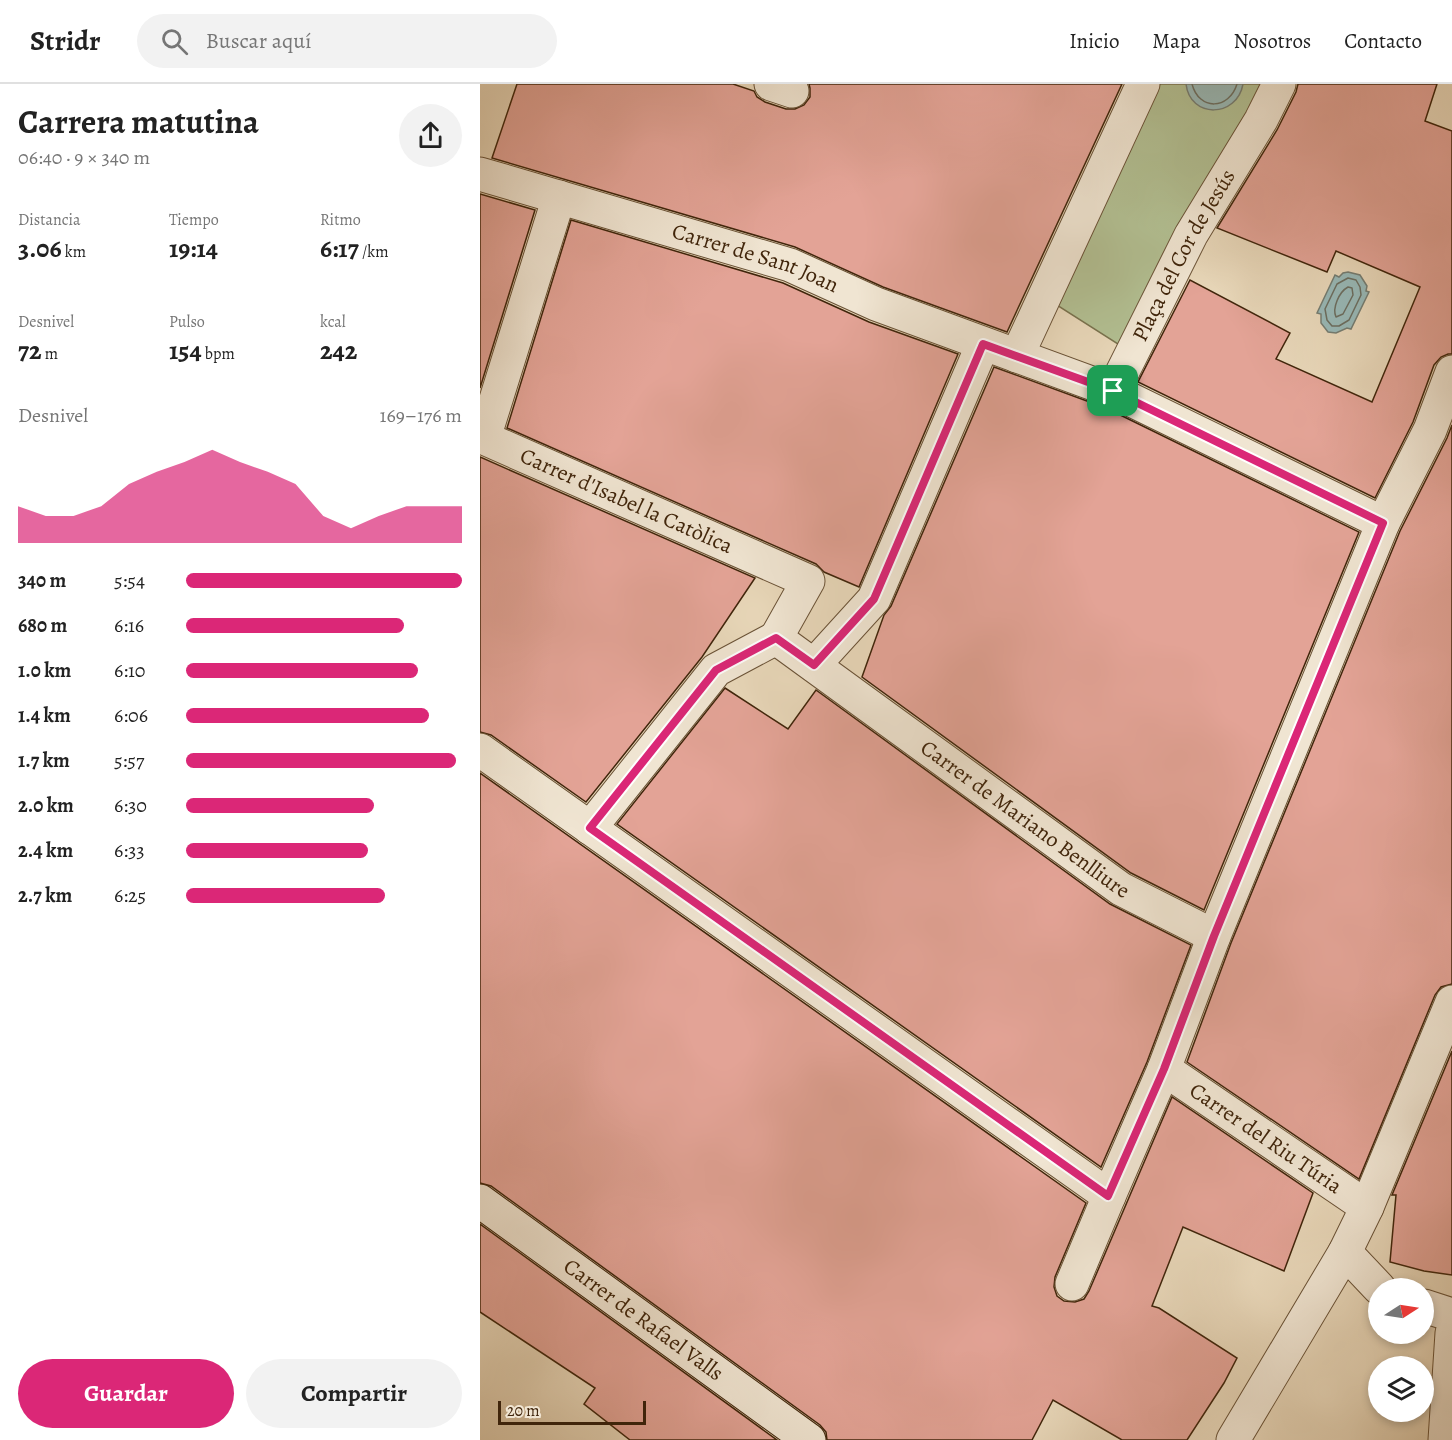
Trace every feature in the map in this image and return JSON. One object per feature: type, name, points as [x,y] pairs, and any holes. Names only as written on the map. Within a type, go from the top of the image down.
[{"type":"street","points":[[1143,84],[1017,356],[1113,391],[1383,523]]},
{"type":"street","name":"Plaça del Cor de Jesús","points":[[1113,391],[1191,235],[1261,120],[1279,84]]},
{"type":"street","name":"Carrer de Sant Joan","points":[[485,175],[790,265],[876,304],[1017,356]]},
{"type":"street","name":"Carrer d'Isabel la Catòlica","points":[[559,197],[484,438],[808,580],[776,638]]},
{"type":"street","points":[[814,665],[874,599],[983,344]]},
{"type":"street","points":[[1072,1284],[1164,1069],[1214,936],[1383,523],[1430,430],[1452,372]]},
{"type":"street","points":[[590,828],[716,670],[776,638]]},
{"type":"street","name":"Carrer de Mariano Benlliure","points":[[776,638],[1121,889],[1214,936]]},
{"type":"street","points":[[480,750],[1108,1196]]},
{"type":"street","points":[[1233,1440],[1345,1252],[1367,1207],[1452,1002]]},
{"type":"street","name":"Carrer del Riu Túria","points":[[1164,1069],[1367,1207]]},
{"type":"street","name":"Carrer de Rafael Valls","points":[[480,1201],[808,1440]]},
{"type":"street","points":[[1345,1252],[1370,1278]]},
{"type":"street","points":[[1434,1309],[1452,1315]]},
{"type":"street","points":[[1445,1440],[1452,1333]]},
{"type":"green space","points":[[1153,84],[1269,84],[1121,346],[1052,302]]},
{"type":"water","points":[[1186,84],[1243,84],[1239,95],[1232,103],[1214,110],[1196,104],[1189,95]]},
{"type":"water","points":[[1348,272],[1360,275],[1367,286],[1366,291],[1369,292],[1351,329],[1347,328],[1336,333],[1328,332],[1321,323],[1321,314],[1317,313],[1335,275],[1339,277]]},
{"type":"building","points":[[517,84],[733,84],[754,91],[757,97],[765,102],[786,109],[795,109],[804,105],[810,97],[809,84],[1122,84],[1007,332],[883,287],[795,247],[492,158]]},
{"type":"building","points":[[1298,84],[1437,84],[1425,121],[1452,131],[1452,354],[1441,357],[1434,365],[1413,422],[1375,498],[1138,382],[1190,280],[1290,333],[1276,359],[1372,402],[1420,287],[1336,251],[1327,272],[1217,228],[1277,130]]},
{"type":"building","points":[[480,194],[535,210],[480,388]]},
{"type":"building","points":[[571,220],[783,283],[869,322],[958,354],[859,587],[824,572],[816,564],[507,428]]},
{"type":"building","points":[[994,367],[1106,408],[1359,532],[1204,910],[1131,873],[862,677],[884,615],[891,606]]},
{"type":"building","points":[[1452,425],[1452,984],[1441,987],[1435,995],[1359,1179],[1187,1062],[1231,943],[1400,531]]},
{"type":"building","points":[[480,457],[755,578],[702,657],[586,802],[491,735],[480,732]]},
{"type":"building","points":[[725,688],[788,729],[816,690],[1110,904],[1191,945],[1147,1062],[1101,1167],[617,824]]},
{"type":"building","points":[[480,773],[1086,1203],[1055,1277],[1054,1287],[1057,1296],[1064,1301],[1075,1302],[1084,1299],[1089,1291],[1172,1097],[1313,1193],[1284,1271],[1183,1227],[1152,1306],[1159,1308],[1237,1358],[1224,1383],[1187,1440],[1122,1440],[1053,1400],[1032,1440],[827,1440],[826,1432],[820,1425],[491,1186],[480,1183]]},
{"type":"building","points":[[1452,1051],[1452,1275],[1424,1271],[1390,1262],[1396,1195],[1392,1195]]},
{"type":"building","points":[[480,1224],[777,1440],[630,1440],[584,1404],[595,1388],[480,1312]]},
{"type":"route","points":[[983,344],[1113,391],[1383,523],[1214,936],[1164,1069],[1108,1196],[590,828],[716,670],[776,638],[814,665],[874,599],[983,344]]}]
